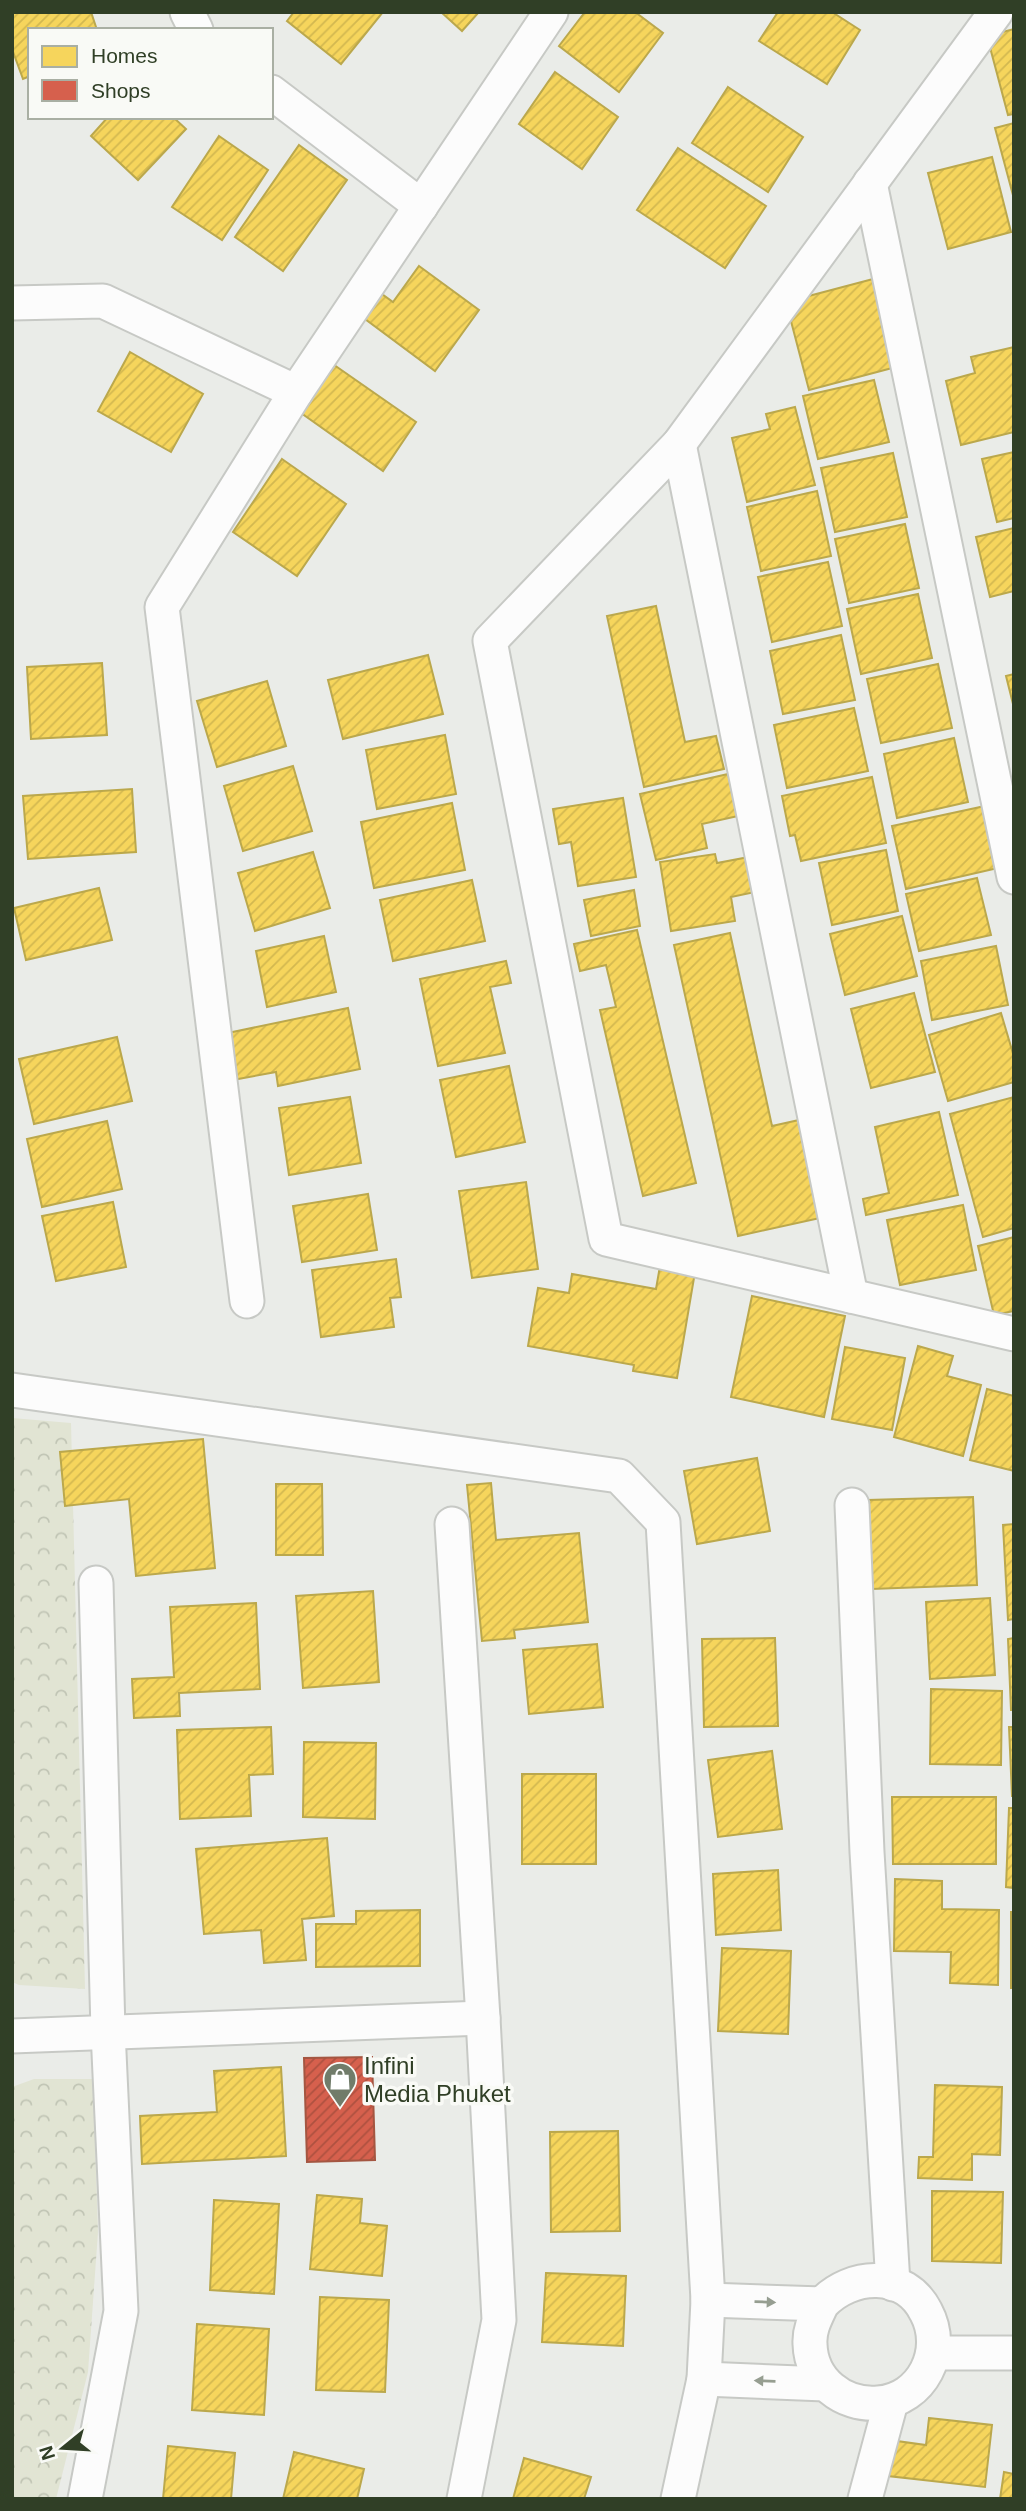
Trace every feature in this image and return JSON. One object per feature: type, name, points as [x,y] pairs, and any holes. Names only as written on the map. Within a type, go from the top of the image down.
[{"type":"street","points":[[187,12],[195,28]]},
{"type":"street","points":[[247,1301],[162,607],[296,392],[551,12]]},
{"type":"street","points":[[996,12],[679,444],[490,641],[606,1239],[1014,1334]]},
{"type":"street","points":[[273,94],[421,206]]},
{"type":"street","points":[[870,183],[1014,877]]},
{"type":"street","points":[[12,303],[103,301],[296,392]]},
{"type":"street","points":[[679,444],[851,1296]]},
{"type":"street","points":[[12,1390],[619,1476],[663,1522],[709,2300],[704,2379],[678,2499]]},
{"type":"street","points":[[852,1505],[867,1852],[893,2284]]},
{"type":"street","points":[[452,1524],[499,2320],[464,2499]]},
{"type":"street","points":[[85,2499],[121,2311],[108,2031],[96,1583]]},
{"type":"street","points":[[12,2036],[483,2018]]},
{"type":"street","points":[[872,2280],[893,2284],[911,2294],[926,2311],[933,2331],[933,2353],[924,2377],[910,2393],[891,2402],[863,2404],[842,2397],[825,2384],[814,2366],[810,2344],[813,2323],[822,2304],[850,2283],[872,2280]]},
{"type":"street","points":[[709,2300],[822,2304]]},
{"type":"street","points":[[933,2353],[1014,2353]]},
{"type":"street","points":[[704,2379],[825,2384]]},
{"type":"street","points":[[865,2499],[891,2402]]},
{"type":"green space","points":[[12,1418],[71,1423],[85,1989],[19,1985],[12,1982]]},
{"type":"green space","points":[[34,2079],[93,2079],[98,2232],[88,2372],[56,2499],[12,2499],[12,2087]]},
{"type":"building: Homes","points":[[12,12],[91,12],[96,28],[28,28],[28,77],[23,79],[12,49]]},
{"type":"building: Homes","points":[[294,12],[383,12],[341,64],[287,21]]},
{"type":"building: Homes","points":[[441,12],[479,12],[462,31]]},
{"type":"building: Homes","points":[[585,12],[635,12],[663,33],[619,92],[559,46]]},
{"type":"building: Homes","points":[[778,12],[832,12],[860,30],[827,84],[759,41]]},
{"type":"building: Homes","points":[[1014,29],[1014,114],[1008,115],[987,36]]},
{"type":"building: Homes","points":[[555,72],[618,117],[582,169],[519,124]]},
{"type":"building: Homes","points":[[728,87],[803,137],[768,192],[692,143]]},
{"type":"building: Homes","points":[[106,119],[175,119],[186,129],[138,180],[91,136]]},
{"type":"building: Homes","points":[[1014,123],[1014,199],[995,128]]},
{"type":"building: Homes","points":[[219,136],[268,170],[222,240],[172,207]]},
{"type":"building: Homes","points":[[299,145],[347,180],[283,271],[235,237]]},
{"type":"building: Homes","points":[[678,148],[766,206],[725,268],[637,210]]},
{"type":"building: Homes","points":[[992,157],[1011,232],[948,249],[928,173]]},
{"type":"building: Homes","points":[[419,266],[479,310],[435,371],[361,316],[379,292],[393,302]]},
{"type":"building: Homes","points":[[873,279],[896,367],[809,390],[786,302]]},
{"type":"building: Homes","points":[[1014,347],[1014,432],[961,445],[946,381],[975,373],[971,357]]},
{"type":"building: Homes","points":[[130,352],[203,394],[171,452],[98,411]]},
{"type":"building: Homes","points":[[327,360],[416,422],[383,471],[294,408]]},
{"type":"building: Homes","points":[[874,380],[889,442],[818,459],[803,396]]},
{"type":"building: Homes","points":[[795,407],[815,485],[747,502],[732,438],[770,429],[766,414]]},
{"type":"building: Homes","points":[[1014,452],[1014,518],[997,522],[982,459]]},
{"type":"building: Homes","points":[[893,453],[907,517],[835,532],[821,468]]},
{"type":"building: Homes","points":[[282,459],[346,504],[297,576],[233,532]]},
{"type":"building: Homes","points":[[817,491],[831,556],[761,571],[747,507]]},
{"type":"building: Homes","points":[[905,524],[919,588],[849,603],[835,539]]},
{"type":"building: Homes","points":[[1014,528],[1014,591],[990,597],[976,537]]},
{"type":"building: Homes","points":[[828,562],[842,626],[772,642],[758,577]]},
{"type":"building: Homes","points":[[918,594],[932,658],[861,674],[847,609]]},
{"type":"building: Homes","points":[[656,606],[685,742],[716,736],[724,769],[644,787],[607,616]]},
{"type":"building: Homes","points":[[841,635],[855,700],[783,714],[770,651]]},
{"type":"building: Homes","points":[[428,655],[443,714],[343,739],[328,680]]},
{"type":"building: Homes","points":[[102,663],[107,735],[31,739],[27,667]]},
{"type":"building: Homes","points":[[938,664],[952,728],[881,743],[867,679]]},
{"type":"building: Homes","points":[[1014,674],[1014,708],[1006,676]]},
{"type":"building: Homes","points":[[267,681],[286,746],[217,767],[197,701]]},
{"type":"building: Homes","points":[[854,708],[868,771],[787,788],[774,725]]},
{"type":"building: Homes","points":[[445,735],[456,794],[377,809],[366,750]]},
{"type":"building: Homes","points":[[954,738],[968,802],[897,818],[884,754]]},
{"type":"building: Homes","points":[[293,766],[312,831],[243,851],[224,786]]},
{"type":"building: Homes","points":[[728,774],[738,816],[702,824],[707,848],[656,860],[640,794]]},
{"type":"building: Homes","points":[[872,777],[886,843],[801,861],[795,835],[790,836],[782,796]]},
{"type":"building: Homes","points":[[132,789],[136,852],[28,859],[23,796]]},
{"type":"building: Homes","points":[[623,798],[636,877],[578,886],[571,842],[559,844],[553,809]]},
{"type":"building: Homes","points":[[452,803],[465,870],[374,888],[361,822]]},
{"type":"building: Homes","points":[[985,806],[998,868],[906,889],[892,826]]},
{"type":"building: Homes","points":[[886,850],[898,911],[832,925],[819,863]]},
{"type":"building: Homes","points":[[313,852],[330,908],[255,931],[238,873]]},
{"type":"building: Homes","points":[[715,854],[717,863],[749,857],[755,892],[731,897],[735,921],[671,931],[660,862]]},
{"type":"building: Homes","points":[[977,878],[991,935],[919,951],[906,894]]},
{"type":"building: Homes","points":[[472,880],[485,941],[393,961],[380,900]]},
{"type":"building: Homes","points":[[99,888],[112,940],[26,960],[14,908]]},
{"type":"building: Homes","points":[[634,890],[640,926],[591,936],[584,900]]},
{"type":"building: Homes","points":[[902,916],[917,976],[845,995],[830,934]]},
{"type":"building: Homes","points":[[637,930],[696,1183],[643,1196],[600,1010],[616,1007],[606,965],[580,971],[574,944]]},
{"type":"building: Homes","points":[[730,933],[772,1126],[799,1120],[820,1218],[738,1236],[674,945]]},
{"type":"building: Homes","points":[[324,936],[336,992],[267,1007],[256,951]]},
{"type":"building: Homes","points":[[996,946],[1008,1005],[932,1020],[921,961]]},
{"type":"building: Homes","points":[[506,961],[511,983],[490,987],[505,1053],[438,1066],[420,979]]},
{"type":"building: Homes","points":[[914,993],[935,1072],[871,1088],[851,1009]]},
{"type":"building: Homes","points":[[348,1008],[360,1069],[278,1086],[276,1072],[227,1081],[218,1035]]},
{"type":"building: Homes","points":[[1001,1013],[1014,1057],[1014,1082],[948,1101],[929,1035]]},
{"type":"building: Homes","points":[[117,1037],[132,1101],[34,1124],[19,1059]]},
{"type":"building: Homes","points":[[509,1066],[525,1142],[456,1157],[440,1080]]},
{"type":"building: Homes","points":[[350,1097],[361,1163],[289,1175],[279,1108]]},
{"type":"building: Homes","points":[[1014,1097],[1014,1228],[983,1237],[950,1114]]},
{"type":"building: Homes","points":[[939,1112],[958,1195],[866,1215],[863,1199],[889,1193],[875,1127]]},
{"type":"building: Homes","points":[[107,1121],[122,1189],[42,1207],[27,1139]]},
{"type":"building: Homes","points":[[526,1182],[538,1269],[472,1278],[459,1191]]},
{"type":"building: Homes","points":[[368,1194],[377,1250],[302,1262],[293,1206]]},
{"type":"building: Homes","points":[[113,1202],[126,1267],[56,1281],[42,1216]]},
{"type":"building: Homes","points":[[963,1205],[976,1270],[900,1285],[887,1220]]},
{"type":"building: Homes","points":[[1014,1237],[1014,1311],[994,1315],[978,1246]]},
{"type":"building: Homes","points":[[396,1259],[401,1297],[390,1298],[394,1327],[321,1337],[312,1270]]},
{"type":"building: Homes","points":[[660,1266],[695,1272],[677,1378],[633,1371],[634,1365],[528,1346],[538,1288],[569,1293],[572,1274],[656,1289]]},
{"type":"building: Homes","points":[[752,1296],[845,1316],[824,1417],[731,1397]]},
{"type":"building: Homes","points":[[918,1346],[953,1356],[947,1376],[981,1385],[963,1456],[894,1437]]},
{"type":"building: Homes","points":[[845,1347],[905,1358],[892,1430],[832,1419]]},
{"type":"building: Homes","points":[[987,1389],[1014,1396],[1014,1471],[970,1460]]},
{"type":"building: Homes","points":[[203,1439],[215,1568],[136,1576],[129,1499],[65,1506],[60,1452]]},
{"type":"building: Homes","points":[[757,1458],[770,1531],[697,1544],[684,1471]]},
{"type":"building: Homes","points":[[491,1483],[496,1540],[579,1533],[588,1622],[514,1630],[515,1638],[482,1641],[467,1485]]},
{"type":"building: Homes","points":[[276,1484],[322,1484],[323,1555],[276,1555]]},
{"type":"building: Homes","points":[[973,1497],[977,1585],[872,1589],[868,1500]]},
{"type":"building: Homes","points":[[1014,1524],[1014,1619],[1008,1620],[1003,1525]]},
{"type":"building: Homes","points":[[373,1591],[379,1682],[303,1688],[296,1596]]},
{"type":"building: Homes","points":[[990,1598],[995,1675],[930,1679],[926,1602]]},
{"type":"building: Homes","points":[[256,1603],[260,1689],[179,1693],[180,1716],[134,1718],[132,1679],[174,1677],[170,1607]]},
{"type":"building: Homes","points":[[775,1638],[778,1726],[704,1727],[702,1639]]},
{"type":"building: Homes","points":[[1014,1638],[1014,1710],[1011,1710],[1008,1639]]},
{"type":"building: Homes","points":[[597,1644],[603,1707],[529,1714],[523,1650]]},
{"type":"building: Homes","points":[[931,1689],[1002,1691],[1001,1765],[930,1764]]},
{"type":"building: Homes","points":[[271,1727],[273,1774],[249,1775],[251,1816],[180,1819],[177,1730]]},
{"type":"building: Homes","points":[[1009,1727],[1014,1727],[1014,1796],[1012,1796]]},
{"type":"building: Homes","points":[[304,1742],[376,1743],[375,1819],[303,1817]]},
{"type":"building: Homes","points":[[772,1751],[782,1829],[718,1837],[708,1760]]},
{"type":"building: Homes","points":[[522,1774],[596,1774],[596,1864],[522,1864]]},
{"type":"building: Homes","points":[[892,1797],[996,1797],[996,1864],[893,1864]]},
{"type":"building: Homes","points":[[1009,1808],[1014,1808],[1014,1888],[1006,1887]]},
{"type":"building: Homes","points":[[327,1838],[334,1916],[302,1919],[306,1960],[264,1963],[261,1930],[204,1934],[196,1849]]},
{"type":"building: Homes","points":[[778,1870],[781,1930],[716,1935],[713,1874]]},
{"type":"building: Homes","points":[[895,1879],[942,1881],[942,1909],[999,1910],[998,1985],[950,1983],[951,1952],[894,1951]]},
{"type":"building: Homes","points":[[420,1910],[420,1966],[316,1967],[316,1924],[356,1924],[356,1911]]},
{"type":"building: Homes","points":[[1011,1912],[1014,1912],[1014,1988],[1011,1988]]},
{"type":"building: Homes","points":[[722,1948],[791,1951],[788,2034],[718,2031]]},
{"type":"building: Homes","points":[[281,2067],[286,2156],[142,2164],[140,2116],[217,2112],[214,2071]]},
{"type":"building: Homes","points":[[935,2085],[1002,2087],[1000,2155],[972,2154],[972,2180],[918,2178],[919,2157],[933,2157]]},
{"type":"building: Homes","points":[[618,2131],[620,2231],[551,2232],[550,2132]]},
{"type":"building: Homes","points":[[932,2191],[1003,2192],[1001,2263],[932,2261]]},
{"type":"building: Homes","points":[[317,2195],[362,2199],[360,2223],[387,2226],[382,2276],[310,2269]]},
{"type":"building: Homes","points":[[214,2200],[279,2204],[274,2294],[210,2290]]},
{"type":"building: Homes","points":[[546,2273],[626,2276],[623,2346],[542,2342]]},
{"type":"building: Homes","points":[[320,2297],[389,2300],[385,2392],[316,2390]]},
{"type":"building: Homes","points":[[197,2324],[269,2329],[264,2415],[192,2410]]},
{"type":"building: Homes","points":[[929,2418],[992,2425],[985,2487],[879,2475],[882,2439],[926,2445]]},
{"type":"building: Homes","points":[[168,2446],[235,2453],[231,2499],[163,2499]]},
{"type":"building: Homes","points":[[294,2452],[364,2469],[357,2499],[283,2499]]},
{"type":"building: Homes","points":[[524,2458],[591,2477],[584,2499],[513,2499]]},
{"type":"building: Homes","points":[[1004,2472],[1014,2474],[1014,2499],[1000,2499]]},
{"type":"building: Shops","name":"Infini Media Phuket","points":[[372,2057],[375,2160],[307,2162],[304,2058]]},
{"type":"place","name":"Infini Media Phuket","points":[[340,2109]]}]
